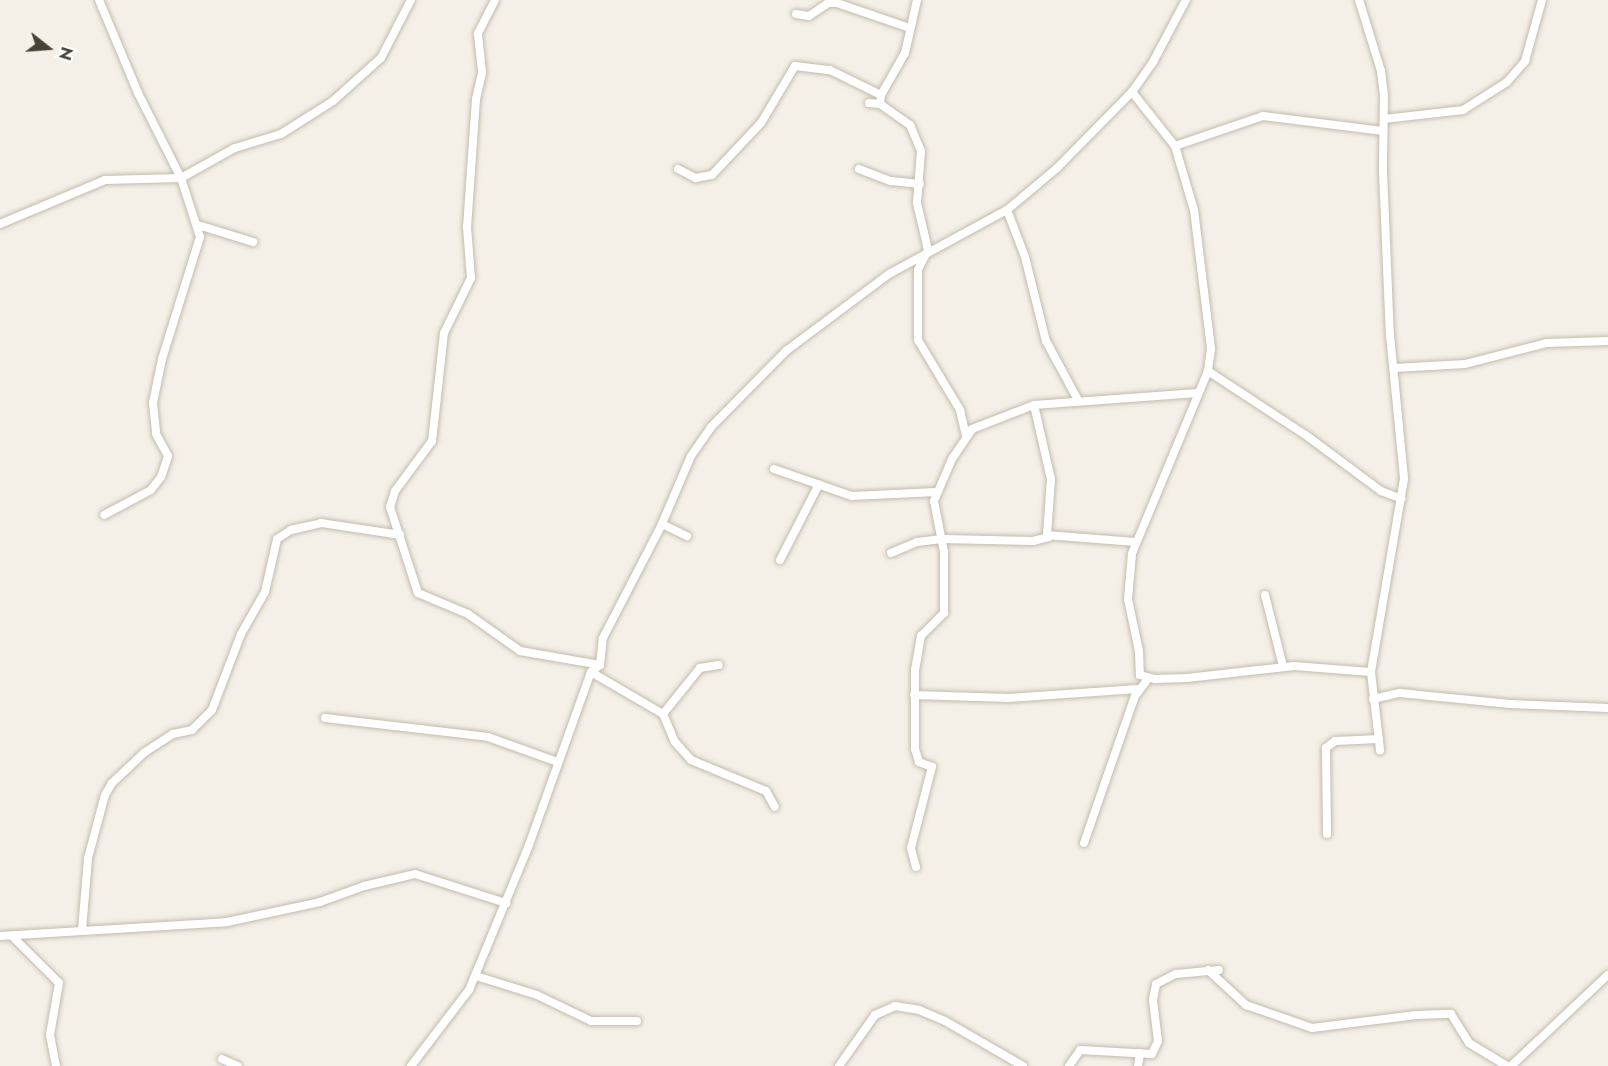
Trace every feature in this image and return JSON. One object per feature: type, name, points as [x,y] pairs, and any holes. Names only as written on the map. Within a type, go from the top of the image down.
[{"type":"street","points":[[99,0],[138,93],[181,178],[200,237],[162,359],[153,403],[156,434],[168,456],[161,477],[151,490],[104,516]]},
{"type":"street","points":[[0,224],[105,180],[181,178],[215,157],[281,134],[333,102],[381,58],[411,0]]},
{"type":"street","points":[[495,0],[478,34],[482,74],[476,99],[467,227],[473,271],[444,333],[432,441],[391,499],[391,514],[418,593],[468,614],[520,651],[600,665]]},
{"type":"street","points":[[869,103],[881,99],[904,53],[917,0]]},
{"type":"street","points":[[411,1066],[469,990],[476,976],[506,903],[591,672],[600,665],[603,638],[662,524],[691,456],[711,427],[760,375],[889,274],[928,250],[1007,210],[1057,168],[1132,92],[1186,0]]},
{"type":"street","points":[[1359,0],[1381,71],[1390,335],[1404,479],[1371,672],[1372,699],[1380,750]]},
{"type":"street","points":[[1384,119],[1463,110],[1507,82],[1525,61],[1542,0]]},
{"type":"street","points":[[796,14],[808,16],[828,3],[837,3],[910,28]]},
{"type":"street","points":[[678,169],[696,178],[712,175],[761,123],[795,66],[830,70],[881,99],[900,116],[916,135],[921,151],[917,204],[928,250],[918,270],[918,340],[960,410],[966,436]]},
{"type":"street","points":[[1132,92],[1175,146],[1194,210],[1211,339],[1208,371],[1135,542],[1128,599],[1139,651],[1138,671],[1148,679],[1187,678],[1283,666],[1371,672]]},
{"type":"street","points":[[1175,146],[1263,116],[1383,131]]},
{"type":"street","points":[[859,169],[891,181],[920,184]]},
{"type":"street","points":[[1007,210],[1025,257],[1046,340],[1078,400]]},
{"type":"street","points":[[198,225],[254,242]]},
{"type":"street","points":[[1395,368],[1465,364],[1547,343],[1608,341]]},
{"type":"street","points":[[1208,371],[1307,436],[1381,491],[1402,499]]},
{"type":"street","points":[[916,867],[910,848],[932,767],[919,762],[915,750],[914,695],[918,644],[944,613],[942,539],[937,524],[936,492],[966,436],[982,423],[1034,405],[1198,393]]},
{"type":"street","points":[[1034,405],[1051,479],[1045,531],[1049,537]]},
{"type":"street","points":[[774,469],[852,496],[936,492]]},
{"type":"street","points":[[780,560],[819,484]]},
{"type":"street","points":[[82,930],[88,858],[105,795],[112,783],[145,752],[173,734],[192,730],[212,710],[241,634],[265,592],[277,539],[291,530],[321,523],[400,535]]},
{"type":"street","points":[[662,524],[687,536]]},
{"type":"street","points":[[891,554],[917,542],[942,539],[1033,541],[1049,537],[1135,542]]},
{"type":"street","points":[[1265,595],[1283,666]]},
{"type":"street","points":[[663,714],[700,669],[719,665]]},
{"type":"street","points":[[591,672],[663,714],[675,742],[691,760],[766,791],[775,807]]},
{"type":"street","points":[[1084,843],[1138,689],[1148,679]]},
{"type":"street","points":[[914,695],[1009,698],[1138,689]]},
{"type":"street","points":[[1372,699],[1400,693],[1608,708]]},
{"type":"street","points":[[325,718],[488,737],[558,762]]},
{"type":"street","points":[[1327,834],[1326,748],[1335,741],[1379,739]]},
{"type":"street","points":[[0,936],[227,922],[320,902],[364,886],[415,874],[506,903]]},
{"type":"street","points":[[12,936],[59,983],[50,1035],[56,1066]]},
{"type":"street","points":[[1208,970],[1246,1005],[1312,1028],[1416,1015],[1451,1014],[1469,1043],[1509,1066],[1608,975]]},
{"type":"street","points":[[1069,1066],[1080,1050],[1152,1054],[1158,1041],[1153,1000],[1156,984],[1176,974],[1219,970]]},
{"type":"street","points":[[476,976],[537,995],[591,1021],[637,1021]]},
{"type":"street","points":[[839,1066],[875,1016],[895,1006],[945,1021],[1023,1066]]},
{"type":"street","points":[[1138,1066],[1140,1053]]},
{"type":"street","points":[[222,1059],[238,1066]]}]
